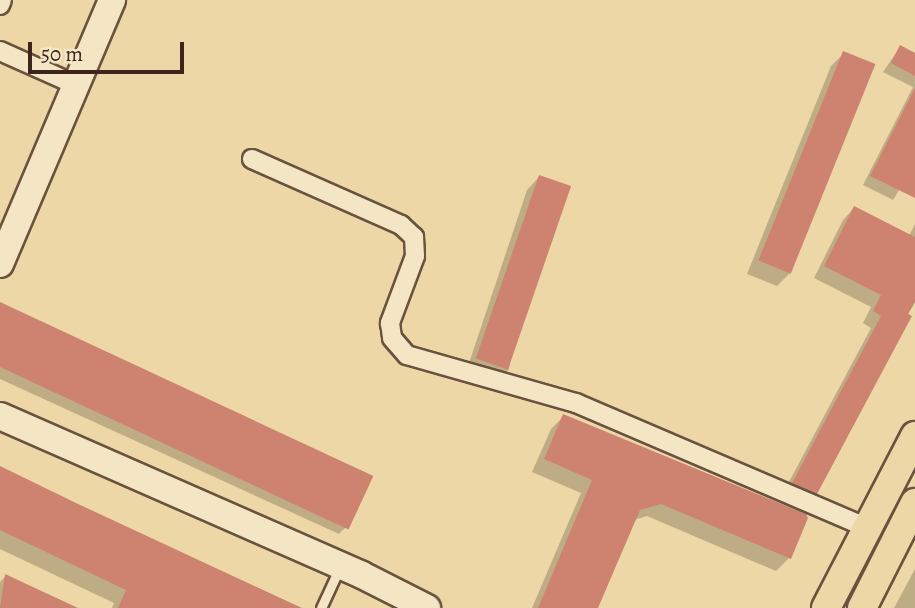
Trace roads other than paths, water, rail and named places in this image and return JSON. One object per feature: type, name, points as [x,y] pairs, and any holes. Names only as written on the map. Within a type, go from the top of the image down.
[{"type":"main road","points":[[826,608],[915,436]]},
{"type":"main road","points":[[862,608],[915,503]]},
{"type":"street","points":[[0,5],[2,0]]},
{"type":"street","points":[[0,264],[113,0]]},
{"type":"street","points":[[0,51],[76,85]]},
{"type":"street","points":[[252,159],[401,225],[414,237],[415,256],[390,323],[392,338],[407,355],[576,403],[868,528]]},
{"type":"street","points":[[0,416],[341,566],[428,608]]},
{"type":"lane","points":[[321,608],[341,566]]}]
